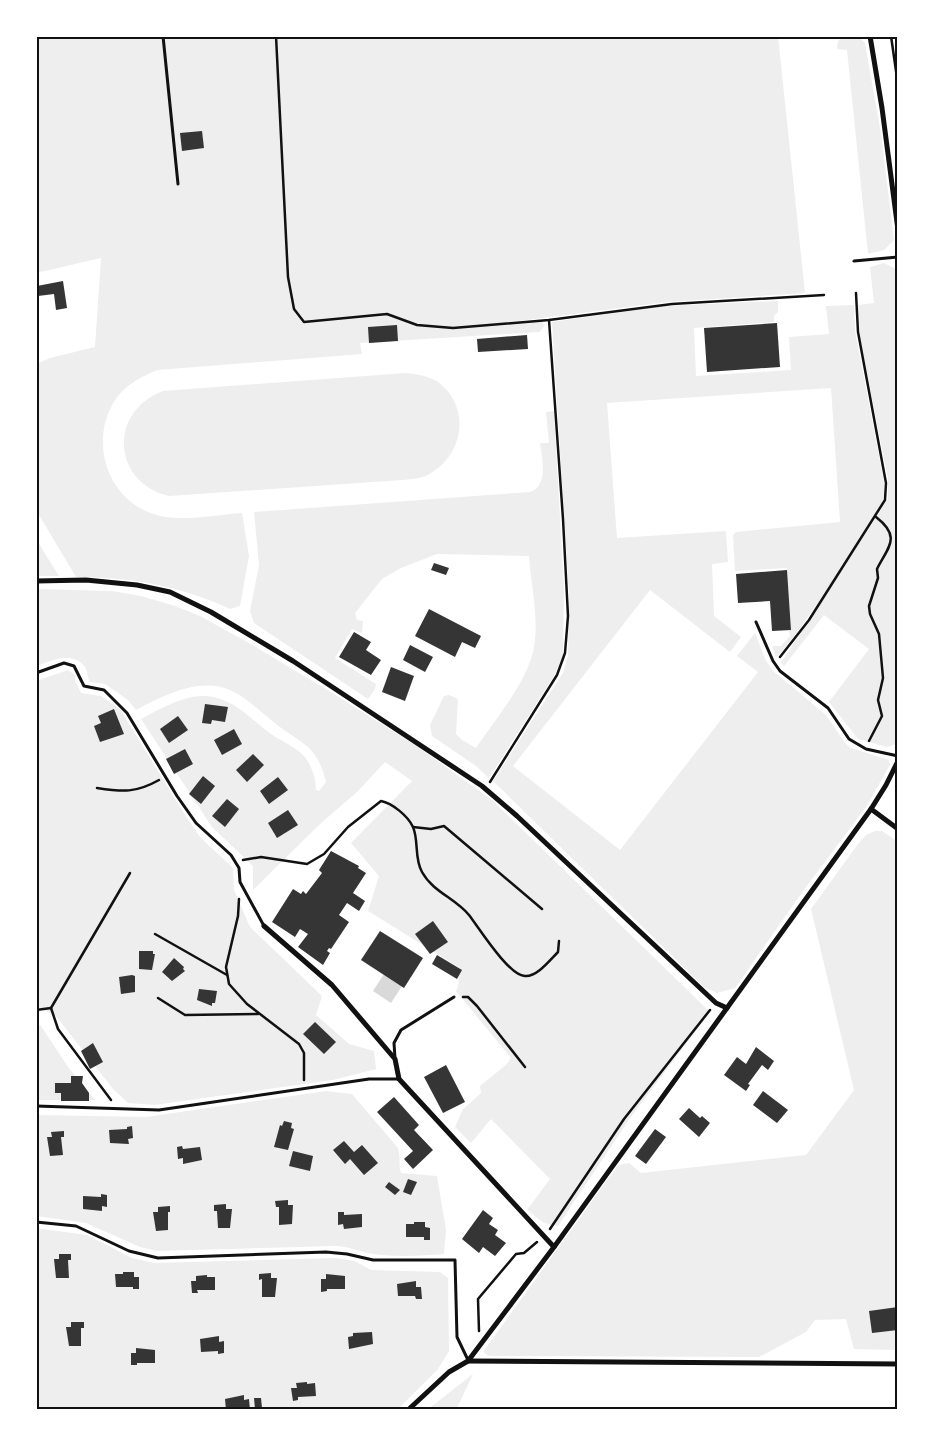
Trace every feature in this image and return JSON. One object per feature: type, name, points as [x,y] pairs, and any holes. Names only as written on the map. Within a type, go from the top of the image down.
[{"type":"street","points":[[870,36],[882,108],[898,230]]},
{"type":"street","points":[[36,580],[86,580],[137,585],[170,592],[211,612],[293,661],[486,789],[716,1003],[727,1008]]},
{"type":"street","points":[[408,1410],[449,1372],[468,1360],[554,1247],[871,808],[886,785],[898,761]]},
{"type":"street","points":[[871,808],[898,829]]},
{"type":"street","points":[[264,926],[332,985],[395,1059],[399,1079],[554,1247]]},
{"type":"street","points":[[468,1360],[898,1364]]},
{"type":"lane","points":[[163,36],[178,184]]},
{"type":"lane","points":[[854,261],[898,257]]},
{"type":"lane","points":[[756,622],[775,665],[828,708],[849,739],[866,749],[898,756]]},
{"type":"lane","points":[[36,673],[64,663],[74,666],[84,686],[104,690],[126,713],[196,823],[231,855],[238,868],[240,882],[264,926]]},
{"type":"lane","points":[[395,1059],[394,1043],[401,1030],[454,998]]},
{"type":"lane","points":[[36,1106],[159,1110],[369,1079],[399,1079]]},
{"type":"lane","points":[[36,1222],[76,1226],[129,1251],[158,1258],[326,1252],[347,1254],[373,1260],[455,1260],[457,1337],[468,1360]]},
{"type":"path","points":[[276,36],[288,277],[294,309],[304,322],[387,314],[417,325],[453,328],[549,320],[672,304],[824,295]]},
{"type":"path","points":[[890,36],[898,85]]},
{"type":"path","points":[[775,665],[809,620],[885,500],[886,483],[858,332],[856,293]]},
{"type":"path","points":[[486,789],[557,675],[566,653],[568,616],[549,320]]},
{"type":"path","points":[[866,749],[871,734],[882,716],[878,700],[883,678],[879,634],[870,614],[869,606],[878,578],[877,569],[889,551],[890,538],[887,526],[876,517]]},
{"type":"path","points":[[97,788],[122,792],[142,789],[165,777]]},
{"type":"path","points":[[238,868],[243,860],[261,856],[307,864],[324,854],[348,828],[381,801],[388,802],[413,827],[415,850],[421,871],[438,892],[457,902],[470,916],[485,940],[518,975],[527,977],[539,970],[558,952],[559,941]]},
{"type":"path","points":[[413,827],[431,829],[444,826],[461,838],[542,909]]},
{"type":"path","points":[[121,1110],[102,1090],[73,1052],[58,1030],[51,1008],[130,874]]},
{"type":"path","points":[[240,882],[238,916],[226,967],[229,984],[259,1014],[299,1044],[304,1053],[304,1089]]},
{"type":"path","points":[[155,934],[227,975]]},
{"type":"path","points":[[454,998],[468,997],[525,1067]]},
{"type":"path","points":[[158,998],[185,1015],[259,1014]]},
{"type":"path","points":[[480,1344],[476,1310],[478,1299],[516,1254],[524,1253],[544,1237],[557,1222],[624,1120],[716,1003]]},
{"type":"path","points":[[36,1010],[51,1008]]},
{"type":"shaded area","points":[[36,36],[778,36],[805,293],[667,302],[511,322],[543,322],[544,326],[540,332],[360,343],[362,354],[157,370],[128,386],[115,400],[107,415],[104,431],[103,448],[106,464],[112,479],[133,504],[159,516],[182,518],[242,513],[249,556],[240,606],[230,609],[193,594],[155,584],[96,577],[76,577],[36,510],[36,364],[50,358],[95,347],[101,258],[36,273]]},
{"type":"shaded area","points":[[846,36],[858,36],[865,43],[881,134],[894,240],[884,250],[868,254],[847,50],[837,49],[838,41]]},
{"type":"shaded area","points":[[884,263],[898,270],[898,735],[896,744],[887,747],[858,739],[829,702],[869,649],[824,615],[784,666],[781,663],[888,499],[888,479],[860,338],[858,305],[874,303],[870,267]]},
{"type":"shaded area","points":[[778,301],[778,312],[774,316],[774,322],[694,328],[696,376],[791,370],[789,337],[829,334],[826,306],[854,305],[855,331],[884,482],[883,500],[877,511],[813,610],[784,650],[776,657],[772,646],[781,646],[790,636],[789,630],[791,630],[787,568],[735,571],[733,535],[736,532],[840,522],[831,388],[607,403],[617,538],[726,531],[728,562],[712,564],[714,616],[741,637],[730,652],[650,590],[513,766],[620,850],[758,672],[737,656],[755,633],[766,661],[773,671],[826,715],[845,743],[851,748],[889,760],[890,765],[866,807],[806,887],[735,988],[717,993],[704,987],[493,781],[563,673],[568,655],[569,595],[552,322],[662,306]]},
{"type":"shaded area","points":[[406,373],[427,377],[438,382],[449,392],[459,417],[459,429],[451,454],[431,473],[424,476],[402,480],[169,496],[150,488],[136,477],[128,462],[124,446],[126,430],[133,414],[145,401],[163,391]]},
{"type":"shaded area","points":[[554,411],[564,590],[563,655],[554,676],[489,778],[476,766],[432,736],[430,725],[444,696],[449,695],[458,699],[456,734],[476,748],[516,690],[529,664],[535,640],[536,629],[529,556],[437,554],[401,568],[382,579],[355,613],[357,620],[363,621],[362,633],[352,629],[335,658],[376,684],[368,699],[254,623],[250,611],[259,565],[254,512],[530,492],[536,489],[542,478],[543,464],[540,443],[549,443],[546,412]]},
{"type":"shaded area","points":[[36,539],[59,576],[36,576]]},
{"type":"shaded area","points":[[36,589],[112,591],[141,596],[175,606],[200,616],[249,643],[334,694],[418,747],[492,800],[710,1012],[630,1118],[558,1226],[544,1223],[527,1210],[550,1179],[491,1119],[471,1143],[455,1127],[463,1109],[481,1093],[480,1086],[507,1064],[511,1058],[456,991],[460,968],[368,911],[379,876],[351,843],[412,781],[385,762],[357,792],[320,824],[253,890],[253,866],[212,827],[141,719],[172,703],[197,696],[206,696],[225,701],[241,710],[271,734],[303,755],[313,771],[316,790],[319,791],[326,782],[318,760],[313,753],[308,747],[245,699],[222,687],[197,686],[184,689],[159,698],[136,710],[128,700],[105,684],[90,682],[85,667],[74,659],[62,658],[36,667]]},
{"type":"shaded area","points":[[68,670],[75,675],[75,680],[81,693],[101,696],[120,709],[200,837],[233,868],[234,890],[250,927],[322,996],[316,1015],[349,1044],[374,1051],[376,1069],[333,1080],[155,1105],[128,1103],[113,1089],[56,1016],[36,1006],[36,681]]},
{"type":"shaded area","points":[[875,831],[882,831],[898,842],[898,1350],[854,1349],[846,1319],[815,1320],[806,1332],[759,1357],[489,1356],[483,1352],[618,1165],[629,1163],[641,1173],[806,1155],[854,1090],[811,909],[858,844],[866,835]]},
{"type":"shaded area","points":[[395,957],[413,969],[391,1003],[373,991]]},
{"type":"shaded area","points":[[36,1024],[41,1026],[68,1067],[95,1100],[36,1100]]},
{"type":"shaded area","points":[[326,1091],[352,1094],[398,1148],[401,1173],[437,1176],[446,1230],[444,1254],[382,1255],[334,1246],[156,1251],[140,1247],[86,1223],[36,1216],[36,1115],[146,1117]]},
{"type":"shaded area","points":[[36,1228],[87,1235],[132,1258],[154,1263],[336,1258],[355,1261],[371,1270],[440,1272],[448,1278],[449,1351],[438,1369],[397,1410],[36,1410]]},
{"type":"shaded area","points":[[473,1374],[456,1410],[427,1410]]},
{"type":"building","points":[[202,131],[204,148],[182,151],[180,133]]},
{"type":"building","points":[[63,281],[67,308],[56,310],[54,294],[38,296],[37,286]]},
{"type":"building","points":[[777,323],[780,367],[707,372],[704,328]]},
{"type":"building","points":[[397,325],[398,341],[369,343],[368,327]]},
{"type":"building","points":[[527,335],[528,349],[478,352],[477,339]]},
{"type":"building","points":[[434,563],[449,568],[446,575],[431,570]]},
{"type":"building","points":[[787,570],[791,630],[772,631],[770,601],[738,603],[736,574]]},
{"type":"building","points":[[429,609],[481,636],[475,648],[462,642],[455,657],[415,636]]},
{"type":"building","points":[[354,632],[371,642],[366,650],[381,660],[371,675],[339,657]]},
{"type":"building","points":[[410,645],[433,657],[425,672],[403,660]]},
{"type":"building","points":[[391,667],[414,676],[405,701],[382,692]]},
{"type":"building","points":[[205,704],[228,707],[225,722],[212,720],[211,724],[202,723]]},
{"type":"building","points":[[114,709],[124,734],[100,742],[94,726],[101,723],[98,716]]},
{"type":"building","points":[[178,716],[188,730],[169,743],[160,729]]},
{"type":"building","points":[[234,729],[242,744],[222,755],[214,740]]},
{"type":"building","points":[[185,749],[193,764],[174,774],[166,759]]},
{"type":"building","points":[[253,754],[264,765],[247,782],[236,770]]},
{"type":"building","points":[[203,776],[215,786],[201,804],[189,794]]},
{"type":"building","points":[[278,777],[288,790],[269,804],[260,791]]},
{"type":"building","points":[[227,799],[239,809],[225,827],[212,816]]},
{"type":"building","points":[[288,810],[298,825],[277,838],[268,823]]},
{"type":"building","points":[[331,851],[359,866],[358,868],[366,873],[353,893],[365,901],[359,911],[347,903],[339,915],[349,922],[331,949],[329,948],[327,951],[330,953],[323,965],[298,947],[308,934],[300,929],[295,937],[272,922],[293,889],[301,894],[303,891],[306,894],[322,873],[319,870]]},
{"type":"building","points":[[433,921],[448,942],[430,954],[415,934]]},
{"type":"building","points":[[380,931],[423,958],[404,988],[361,960]]},
{"type":"building","points":[[139,951],[153,951],[153,954],[155,954],[152,970],[139,969]]},
{"type":"building","points":[[437,955],[462,970],[457,979],[432,964]]},
{"type":"building","points":[[174,958],[184,967],[185,971],[172,981],[162,972]]},
{"type":"building","points":[[135,976],[135,992],[121,994],[119,977]]},
{"type":"building","points":[[199,989],[217,991],[215,1003],[212,1003],[212,1006],[197,1000]]},
{"type":"building","points":[[315,1022],[336,1042],[324,1054],[303,1034]]},
{"type":"building","points":[[93,1043],[103,1062],[90,1069],[81,1051]]},
{"type":"building","points":[[756,1047],[774,1061],[768,1070],[762,1065],[748,1084],[750,1085],[746,1091],[724,1075],[737,1057],[746,1064]]},
{"type":"building","points":[[446,1065],[465,1102],[443,1113],[424,1077]]},
{"type":"building","points":[[71,1076],[83,1076],[82,1083],[89,1093],[89,1101],[61,1101],[61,1093],[55,1093],[55,1083],[71,1083]]},
{"type":"building","points":[[763,1091],[788,1110],[777,1123],[753,1105]]},
{"type":"building","points":[[394,1097],[419,1125],[414,1130],[433,1150],[413,1169],[404,1159],[413,1151],[377,1112]]},
{"type":"building","points":[[689,1108],[700,1118],[702,1116],[710,1123],[699,1137],[679,1119]]},
{"type":"building","points":[[284,1121],[292,1123],[291,1128],[294,1129],[288,1150],[274,1147],[280,1125],[282,1126]]},
{"type":"building","points":[[132,1126],[133,1138],[128,1139],[129,1144],[110,1143],[109,1130],[127,1129],[127,1127]]},
{"type":"building","points":[[655,1129],[666,1137],[646,1164],[635,1156]]},
{"type":"building","points":[[64,1131],[64,1137],[61,1137],[63,1155],[50,1156],[47,1137],[52,1137],[51,1132]]},
{"type":"building","points":[[344,1141],[354,1152],[362,1145],[378,1163],[364,1175],[350,1159],[345,1164],[333,1150]]},
{"type":"building","points":[[182,1146],[183,1149],[200,1147],[202,1160],[183,1164],[183,1158],[178,1159],[177,1147]]},
{"type":"building","points":[[293,1151],[313,1156],[310,1171],[289,1166]]},
{"type":"building","points":[[408,1179],[417,1182],[411,1195],[403,1192]]},
{"type":"building","points":[[389,1182],[400,1190],[395,1195],[385,1187]]},
{"type":"building","points":[[101,1194],[107,1195],[107,1207],[102,1206],[102,1211],[83,1209],[83,1196],[101,1197]]},
{"type":"building","points":[[288,1200],[288,1205],[293,1205],[292,1224],[279,1225],[279,1207],[276,1207],[275,1201]]},
{"type":"building","points":[[226,1204],[226,1209],[232,1209],[230,1228],[218,1228],[217,1211],[214,1211],[214,1205]]},
{"type":"building","points":[[170,1206],[168,1230],[156,1231],[153,1212],[158,1212],[158,1207]]},
{"type":"building","points":[[483,1210],[493,1218],[489,1224],[498,1230],[495,1235],[506,1243],[495,1256],[483,1247],[479,1253],[462,1239]]},
{"type":"building","points":[[338,1212],[344,1212],[344,1215],[362,1214],[362,1227],[344,1229],[343,1224],[338,1225]]},
{"type":"building","points":[[414,1222],[425,1222],[425,1227],[430,1228],[430,1240],[424,1240],[424,1237],[406,1237],[406,1224],[414,1224]]},
{"type":"building","points":[[59,1254],[71,1254],[71,1260],[68,1260],[69,1278],[56,1278],[54,1259],[59,1259]]},
{"type":"building","points":[[123,1272],[134,1272],[134,1277],[139,1277],[139,1289],[116,1287],[115,1274],[123,1274]]},
{"type":"building","points":[[271,1273],[271,1278],[277,1278],[275,1297],[262,1297],[262,1279],[259,1280],[259,1274]]},
{"type":"building","points":[[326,1274],[345,1276],[345,1289],[327,1289],[327,1291],[321,1292],[321,1279],[326,1279]]},
{"type":"building","points":[[207,1275],[207,1277],[215,1277],[215,1290],[197,1290],[198,1293],[192,1293],[191,1281],[196,1281],[196,1276]]},
{"type":"building","points":[[416,1281],[416,1287],[421,1287],[422,1299],[416,1299],[415,1296],[398,1296],[397,1284]]},
{"type":"building","points":[[898,1307],[898,1330],[872,1333],[869,1311]]},
{"type":"building","points":[[71,1322],[84,1322],[84,1328],[81,1328],[81,1346],[69,1346],[66,1327],[71,1327]]},
{"type":"building","points":[[372,1332],[373,1344],[349,1349],[348,1337],[353,1336],[353,1333]]},
{"type":"building","points":[[219,1336],[219,1342],[224,1341],[224,1353],[218,1354],[218,1351],[201,1352],[200,1339]]},
{"type":"building","points":[[136,1348],[155,1350],[155,1363],[131,1365],[131,1353],[136,1353]]},
{"type":"building","points":[[307,1382],[307,1384],[315,1383],[316,1396],[298,1397],[298,1400],[293,1401],[291,1388],[297,1388],[296,1383]]},
{"type":"building","points":[[244,1395],[244,1400],[249,1399],[250,1410],[226,1410],[225,1399]]},
{"type":"building","points":[[254,1398],[261,1398],[262,1408],[255,1409]]}]
